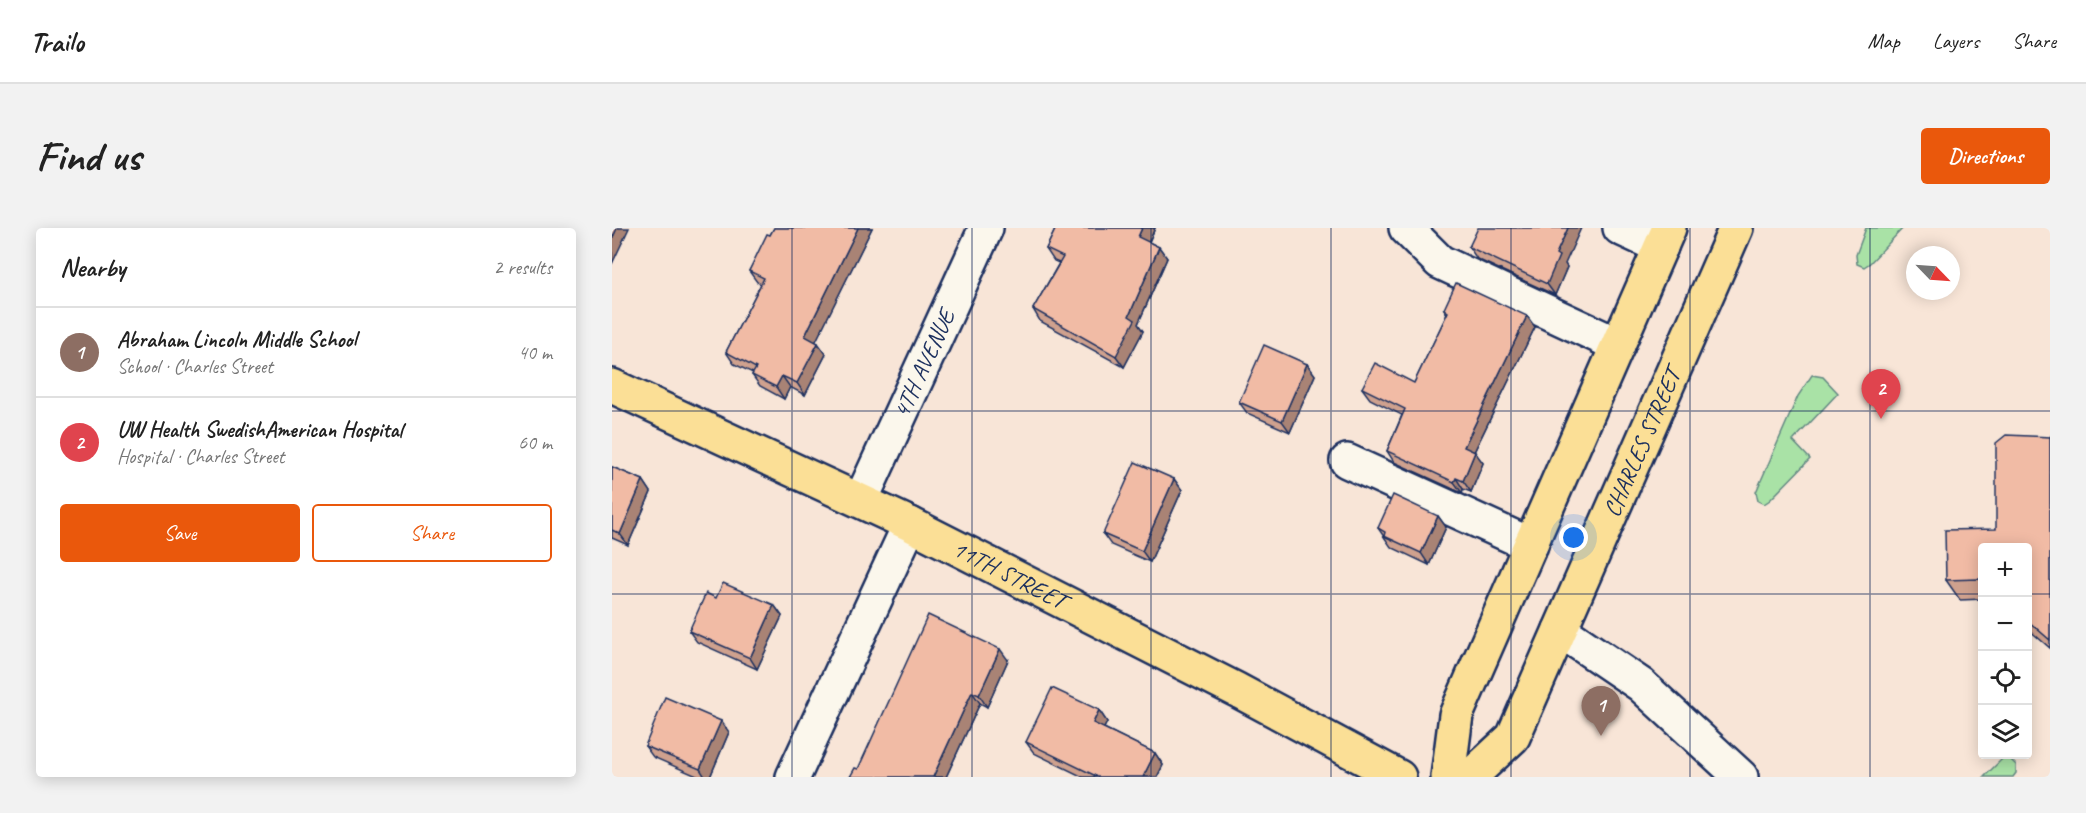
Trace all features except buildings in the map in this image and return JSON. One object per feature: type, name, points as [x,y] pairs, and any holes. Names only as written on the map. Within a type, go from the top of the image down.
[{"type":"main road","name":"CHARLES STREET","points":[[1470,777],[1513,737],[1736,228]]},
{"type":"main road","points":[[1448,777],[1456,715],[1665,237]]},
{"type":"main road","name":"11TH STREET","points":[[612,386],[910,524],[1237,690],[1399,777]]},
{"type":"street","name":"4TH AVENUE","points":[[861,500],[986,228]]},
{"type":"street","points":[[1406,228],[1440,262],[1618,345]]},
{"type":"street","points":[[1620,228],[1665,237]]},
{"type":"street","points":[[1347,461],[1531,545]]},
{"type":"street","points":[[793,777],[910,524]]},
{"type":"street","points":[[1560,630],[1641,685],[1741,777]]},
{"type":"green space","points":[[1866,228],[1903,228],[1864,267],[1857,264],[1856,255]]},
{"type":"green space","points":[[1812,375],[1823,377],[1838,393],[1793,441],[1810,459],[1764,504],[1758,501],[1756,492],[1798,396]]},
{"type":"green space","points":[[2002,759],[2010,759],[2016,765],[2016,773],[2013,777],[1984,777]]},
{"type":"place","name":"UW Health SwedishAmerican Hospital","points":[[1881,419]]},
{"type":"place","name":"Abraham Lincoln Middle School","points":[[1601,736]]}]
